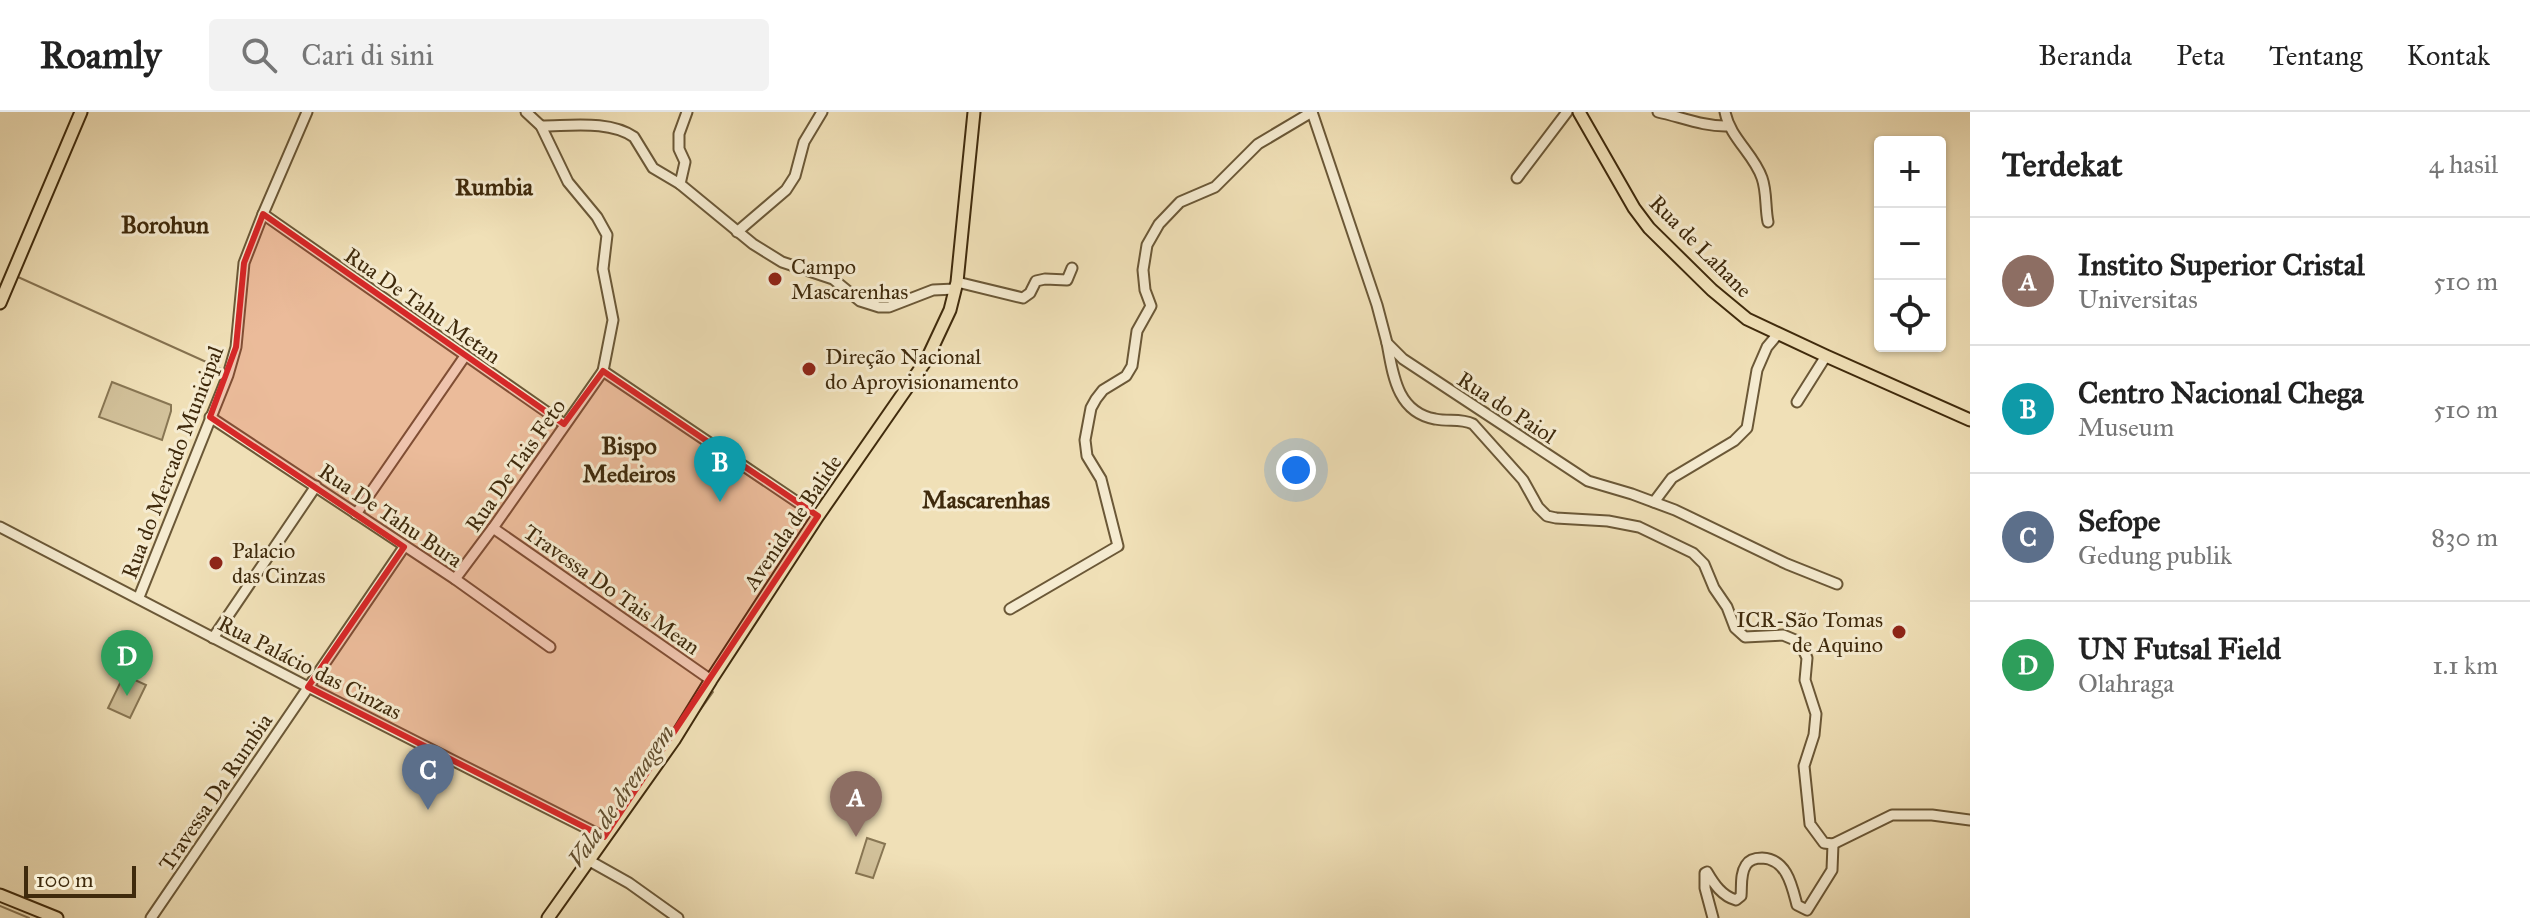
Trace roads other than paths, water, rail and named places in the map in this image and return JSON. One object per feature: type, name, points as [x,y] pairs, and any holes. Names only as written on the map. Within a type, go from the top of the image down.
[{"type":"main road","points":[[0,303],[81,112]]},
{"type":"main road","name":"Avenida de Balide","points":[[548,918],[592,862],[604,837],[674,740],[818,516],[927,359],[950,310],[956,286],[974,112]]},
{"type":"main road","name":"Rua de Lahane","points":[[1579,112],[1634,208],[1649,228],[1712,290],[1747,319],[1970,420]]},
{"type":"main road","points":[[0,895],[57,918]]},
{"type":"street","name":"Rua do Mercado Municipal","points":[[139,597],[236,347],[244,263],[307,112]]},
{"type":"street","points":[[526,112],[541,126],[568,182],[597,217],[607,235],[603,269],[613,320],[603,371],[818,516]]},
{"type":"street","points":[[680,184],[685,162],[679,149],[679,134],[687,112]]},
{"type":"street","points":[[737,232],[786,190],[795,176],[804,142],[822,112]]},
{"type":"street","points":[[1010,609],[1118,546],[1101,479],[1087,456],[1085,440],[1091,408],[1096,399],[1103,390],[1126,376],[1132,366],[1137,331],[1151,306],[1143,270],[1152,234],[1180,202],[1215,187],[1258,144],[1312,112],[1377,305],[1400,398],[1433,419],[1463,419],[1473,424],[1523,480],[1538,507],[1547,516],[1639,527],[1681,546],[1704,564],[1735,628],[1745,637],[1783,635],[1802,647],[1807,658],[1805,680],[1816,714],[1814,735],[1804,766],[1810,824],[1824,843],[1833,844],[1892,815],[1932,815],[1970,820]]},
{"type":"street","points":[[1517,178],[1567,112]]},
{"type":"street","points":[[1658,112],[1709,126],[1728,126]]},
{"type":"street","points":[[1725,112],[1728,126],[1756,164],[1763,180],[1768,222]]},
{"type":"street","points":[[541,126],[608,127],[624,131],[634,137],[653,168],[680,184],[737,232],[782,262],[833,279],[860,301],[879,307],[889,307],[933,290],[956,286],[1023,298],[1030,293],[1036,281],[1067,280],[1072,268]]},
{"type":"street","name":"Rua De Tahu Metan","points":[[263,214],[564,424]]},
{"type":"street","points":[[1656,498],[1683,470],[1734,441],[1747,428],[1757,370],[1767,347],[1778,334]]},
{"type":"street","name":"Rua do Paiol","points":[[1387,343],[1431,379],[1511,428],[1574,474],[1588,481],[1656,498],[1787,564],[1837,584]]},
{"type":"street","points":[[356,514],[465,356]]},
{"type":"street","points":[[1797,402],[1826,356]]},
{"type":"street","name":"Rua De Tais Feto","points":[[455,579],[603,371]]},
{"type":"street","name":"Rua De Tahu Bura","points":[[210,417],[455,579],[550,647]]},
{"type":"street","points":[[213,638],[316,486]]},
{"type":"street","name":"Rua Palácio das Cinzas","points":[[0,527],[604,837]]},
{"type":"street","name":"Travessa Do Tais Mean","points":[[493,528],[711,680]]},
{"type":"street","name":"Travessa Da Rumbia","points":[[151,918],[404,547]]},
{"type":"street","points":[[1713,918],[1705,888],[1705,873],[1723,893],[1736,900],[1741,896],[1747,863],[1766,858],[1783,868],[1789,876],[1797,905],[1807,910],[1832,870],[1833,844]]},
{"type":"street","points":[[592,862],[629,883],[678,918]]},
{"type":"waterway","points":[[18,277],[224,370]]},
{"type":"waterway","name":"Vala de drenagem","points":[[693,720],[713,692]]},
{"type":"waterway","name":"Vala de drenagem","points":[[0,906],[29,918]]},
{"type":"place","name":"Campo Mascarenhas","points":[[775,279]]},
{"type":"place","name":"Direção Nacional do Aprovisionamento","points":[[809,369]]},
{"type":"place","name":"Centro Nacional Chega","points":[[720,502]]},
{"type":"place","name":"Palacio das Cinzas","points":[[216,563]]},
{"type":"place","name":"ICR-São Tomas de Aquino","points":[[1899,632]]},
{"type":"place","name":"UN Futsal Field","points":[[127,696]]},
{"type":"place","name":"Sefope","points":[[428,810]]},
{"type":"place","name":"Instito Superior Cristal","points":[[856,837]]},
{"type":"district","name":"Rumbia","points":[[494,187]]},
{"type":"district","name":"Borohun","points":[[165,225]]},
{"type":"district","name":"Bispo Medeiros","points":[[629,460]]},
{"type":"district","name":"Mascarenhas","points":[[986,500]]}]
